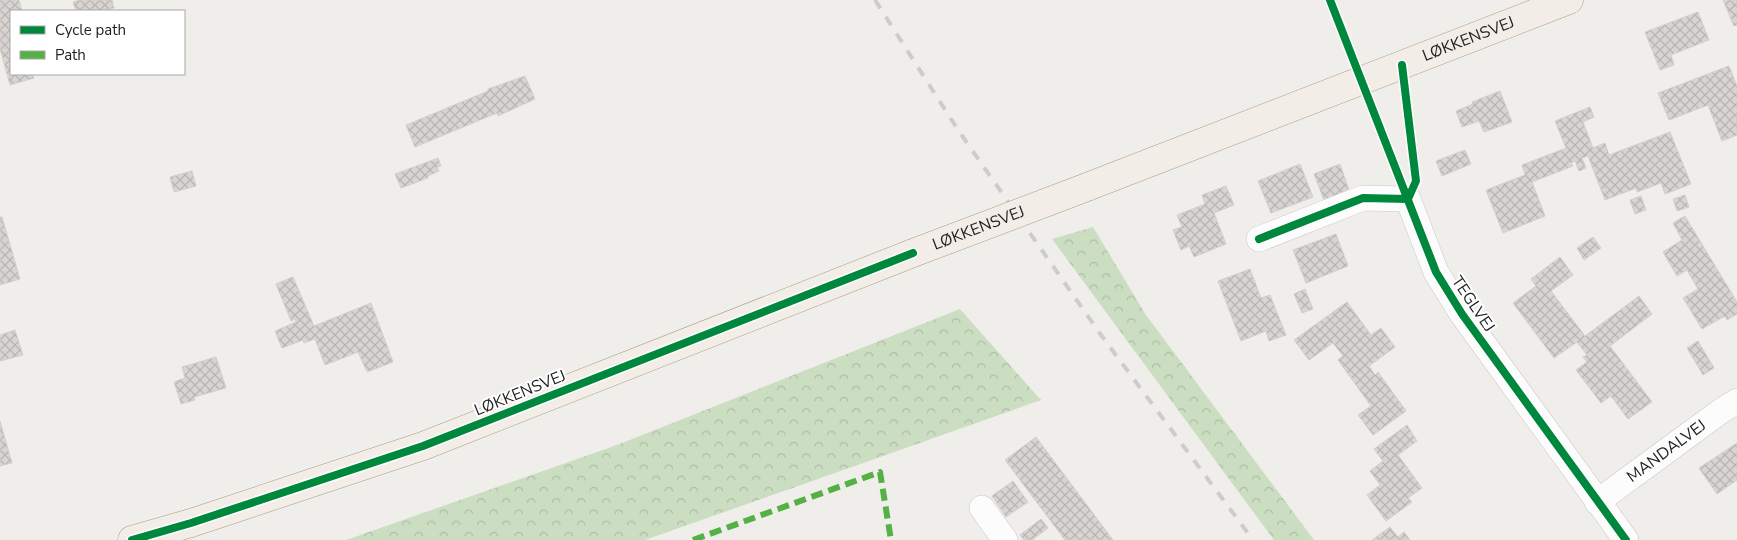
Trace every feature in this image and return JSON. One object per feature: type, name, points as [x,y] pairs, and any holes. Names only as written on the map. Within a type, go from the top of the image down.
[{"type":"main road","name":"LØKKENSVEJ","points":[[132,540],[191,523],[423,446],[913,253],[1569,0]]},
{"type":"street","name":"TEGLVEJ","points":[[1260,239],[1363,198],[1408,199],[1436,272],[1462,314],[1626,540]]},
{"type":"street","name":"MANDALVEJ","points":[[1597,502],[1737,401]]},
{"type":"street","points":[[982,508],[1005,540]]},
{"type":"green space","points":[[1093,227],[1146,315],[1314,540],[1274,540],[1052,239]]},
{"type":"green space","points":[[960,309],[1041,400],[645,540],[346,540],[617,445]]},
{"type":"building","points":[[0,0],[19,0],[22,10],[10,10],[10,75],[32,75],[34,78],[10,85],[0,49]]},
{"type":"building","points":[[80,0],[112,0],[114,8],[107,10],[76,10],[73,2]]},
{"type":"building","points":[[1723,0],[1737,0],[1737,25],[1734,26]]},
{"type":"building","points":[[1698,12],[1709,40],[1671,55],[1674,65],[1660,70],[1645,32]]},
{"type":"building","points":[[1729,66],[1737,86],[1737,135],[1722,141],[1708,105],[1669,120],[1658,93]]},
{"type":"building","points":[[525,76],[535,99],[498,116],[497,113],[415,147],[406,125],[488,91],[488,89]]},
{"type":"building","points":[[1500,91],[1512,122],[1484,132],[1479,121],[1462,127],[1456,111],[1473,104],[1472,102]]},
{"type":"building","points":[[1590,107],[1594,117],[1583,122],[1593,148],[1605,143],[1609,155],[1670,132],[1691,184],[1665,194],[1661,183],[1637,192],[1636,188],[1605,200],[1588,156],[1582,158],[1586,168],[1579,171],[1575,161],[1571,163],[1573,166],[1532,182],[1545,216],[1503,233],[1486,190],[1525,175],[1522,165],[1566,148],[1555,121]]},
{"type":"building","points":[[1465,150],[1471,164],[1442,176],[1436,161]]},
{"type":"building","points":[[438,158],[441,166],[437,167],[439,171],[428,176],[428,178],[401,188],[395,174]]},
{"type":"building","points":[[1300,164],[1313,197],[1271,213],[1258,181]]},
{"type":"building","points":[[1340,164],[1349,190],[1324,200],[1314,174]]},
{"type":"building","points":[[192,171],[196,186],[174,192],[170,177]]},
{"type":"building","points":[[1226,186],[1234,205],[1214,213],[1226,244],[1194,257],[1189,246],[1181,250],[1173,230],[1182,227],[1177,215],[1205,204],[1202,195]]},
{"type":"building","points":[[1685,195],[1689,207],[1677,211],[1673,199]]},
{"type":"building","points":[[1641,196],[1646,210],[1635,214],[1630,200]]},
{"type":"building","points":[[1685,216],[1737,302],[1737,314],[1727,320],[1725,316],[1702,329],[1683,298],[1698,289],[1687,270],[1677,276],[1663,252],[1682,240],[1673,223]]},
{"type":"building","points":[[0,217],[2,217],[20,279],[0,285]]},
{"type":"building","points":[[1336,234],[1348,266],[1306,283],[1293,250]]},
{"type":"building","points":[[1593,237],[1601,248],[1584,260],[1577,248]]},
{"type":"building","points":[[1560,257],[1573,275],[1551,291],[1585,336],[1639,296],[1652,314],[1610,346],[1652,402],[1628,419],[1611,396],[1601,403],[1576,370],[1587,362],[1583,357],[1587,355],[1577,342],[1554,358],[1513,303],[1536,286],[1531,279]]},
{"type":"building","points":[[1250,269],[1261,298],[1270,295],[1286,335],[1269,341],[1266,331],[1241,341],[1218,281]]},
{"type":"building","points":[[293,277],[314,326],[371,303],[393,362],[367,372],[358,352],[325,365],[315,339],[304,343],[303,340],[282,348],[275,331],[296,322],[295,319],[291,321],[276,284]]},
{"type":"building","points":[[1305,289],[1313,309],[1302,313],[1294,294]]},
{"type":"building","points":[[1347,302],[1371,335],[1381,328],[1395,347],[1369,366],[1375,375],[1378,372],[1406,411],[1373,435],[1358,415],[1371,406],[1338,360],[1343,356],[1333,343],[1309,360],[1294,340]]},
{"type":"building","points":[[15,330],[23,355],[0,361],[0,335]]},
{"type":"building","points":[[1698,341],[1714,368],[1703,375],[1687,348]]},
{"type":"building","points":[[216,357],[226,388],[194,397],[195,400],[181,404],[174,382],[185,378],[182,367]]},
{"type":"building","points":[[0,421],[12,463],[0,466]]},
{"type":"building","points":[[1407,425],[1417,441],[1398,455],[1422,488],[1408,498],[1412,502],[1386,521],[1367,495],[1380,485],[1370,471],[1383,461],[1374,449]]},
{"type":"building","points":[[1036,437],[1113,540],[1065,540],[1005,460]]},
{"type":"building","points":[[1737,443],[1737,480],[1717,494],[1699,468]]},
{"type":"building","points":[[1013,481],[1028,502],[1006,517],[992,496]]},
{"type":"building","points":[[1041,519],[1048,528],[1032,540],[1024,540],[1020,535]]},
{"type":"building","points":[[1390,527],[1398,537],[1404,532],[1410,540],[1372,540]]},
{"type":"railway","points":[[875,0],[958,130],[1101,335],[1253,540]]},
{"type":"marked path","points":[[693,540],[880,472],[891,540]]},
{"type":"cycle path","points":[[1330,0],[1436,272],[1462,314],[1626,540]]},
{"type":"cycle path","points":[[1402,65],[1416,181],[1408,199]]},
{"type":"cycle path","points":[[1259,239],[1363,198],[1408,199]]},
{"type":"cycle path","points":[[132,540],[191,523],[423,446],[913,253]]}]
